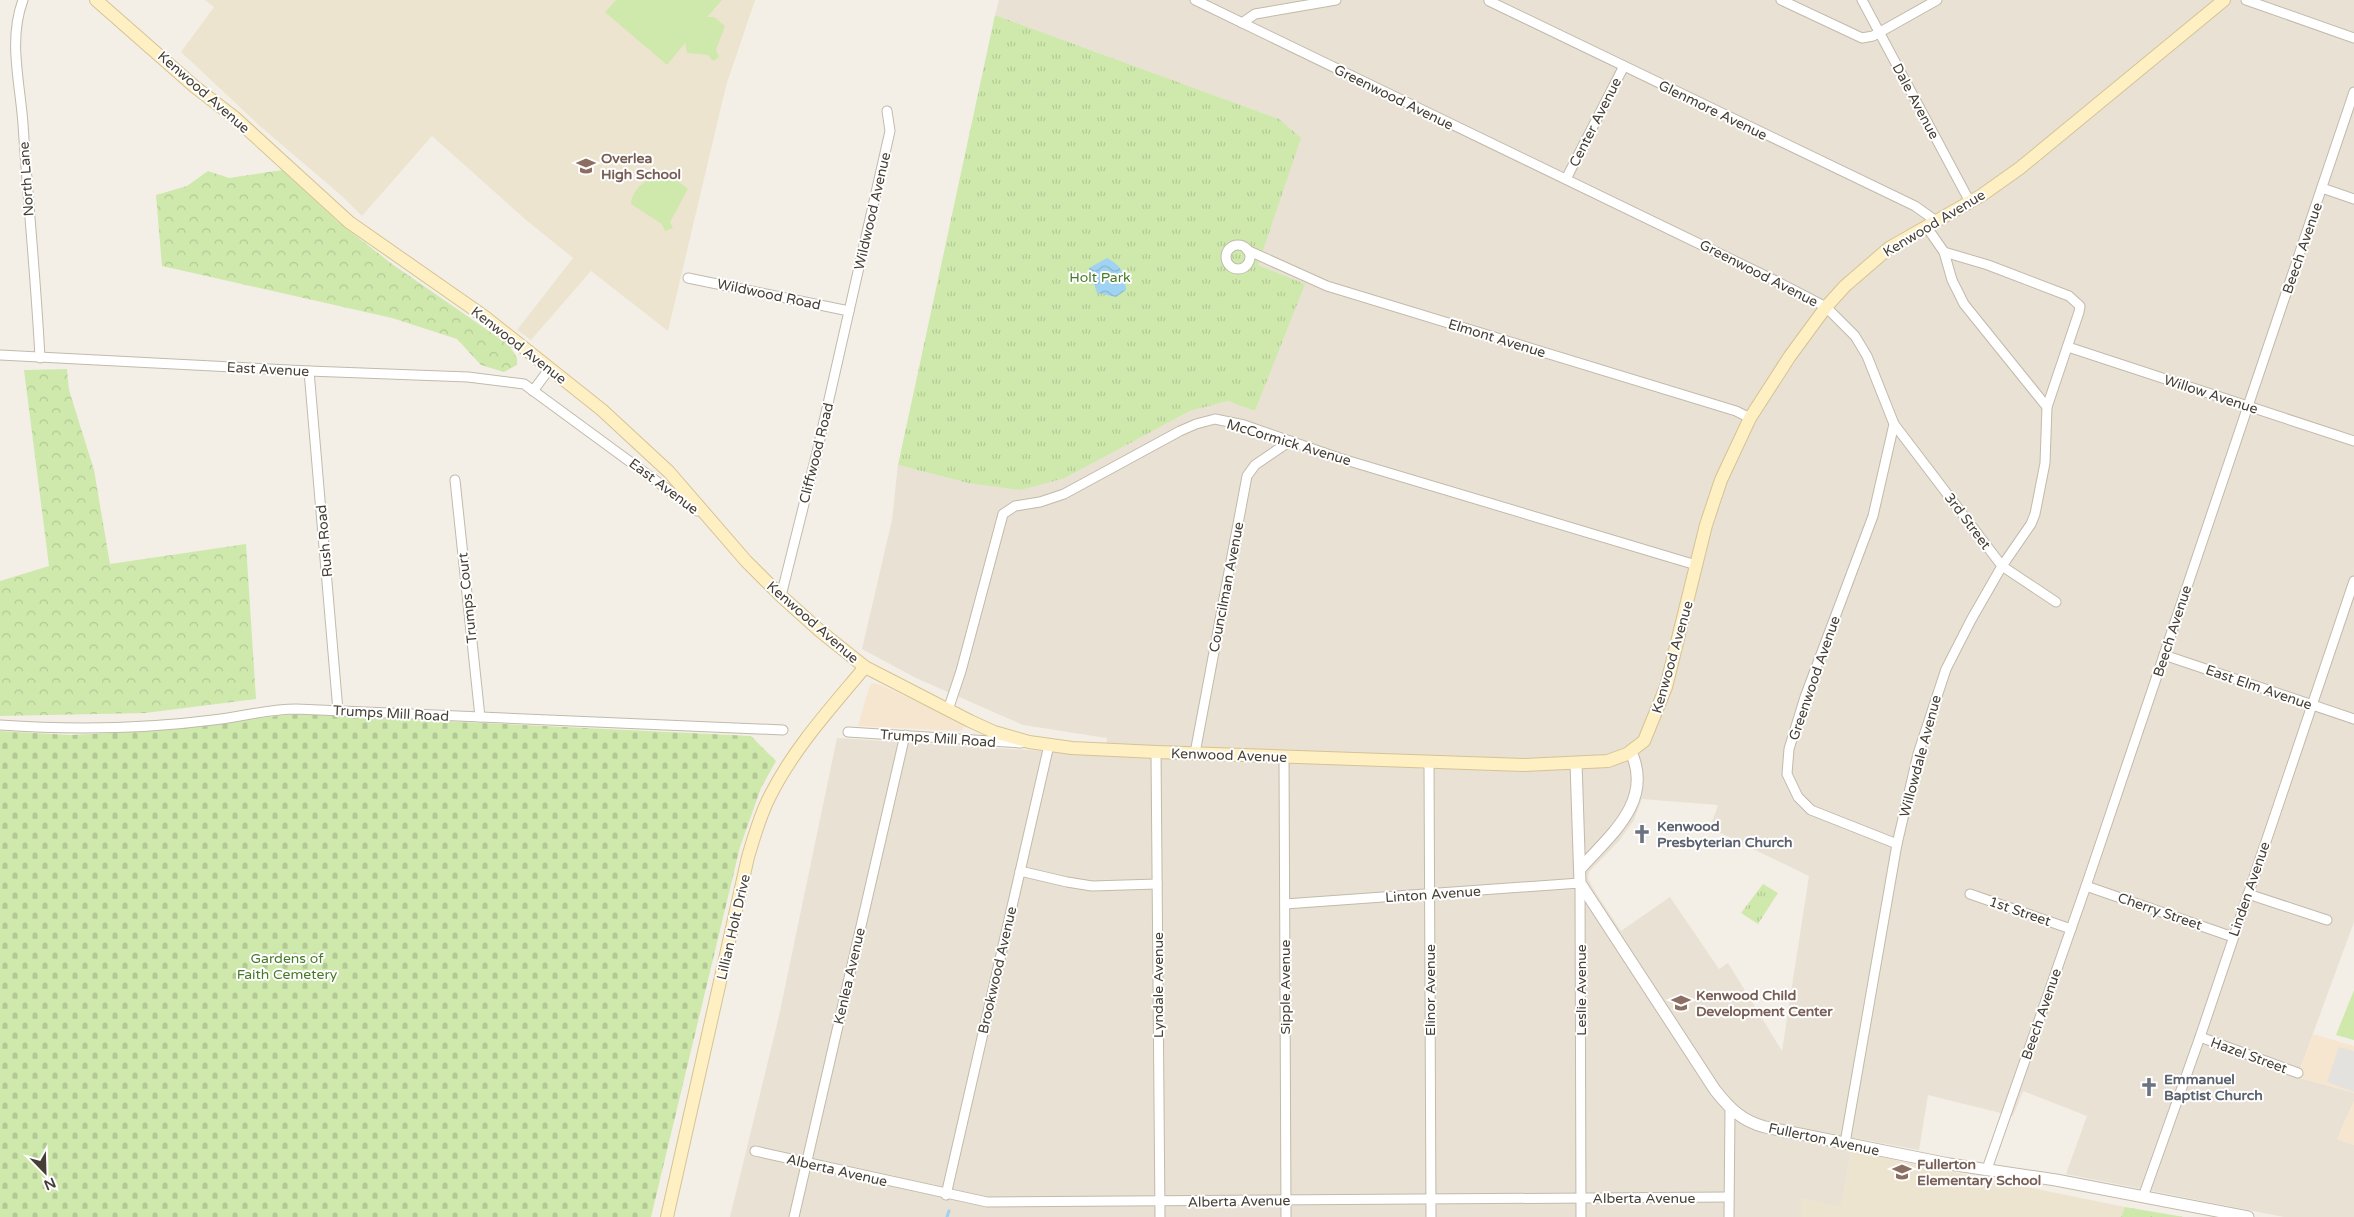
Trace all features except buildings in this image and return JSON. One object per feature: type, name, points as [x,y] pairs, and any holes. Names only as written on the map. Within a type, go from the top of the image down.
[{"type":"main road","name":"Kenwood Avenue","points":[[96,0],[195,87],[234,117],[349,222],[485,317],[550,368],[650,453],[780,596],[865,667],[994,732],[1029,742],[1100,749],[1195,754],[1523,765],[1608,761],[1631,752],[1644,741],[1659,707],[1677,647],[1711,507],[1721,480],[1750,418],[1826,307],[1858,274],[1880,255],[1970,202],[2020,168],[2224,0]]},
{"type":"main road","name":"Lillian Holt Drive","points":[[667,1217],[748,857],[757,827],[769,798],[794,754],[865,667]]},
{"type":"street","name":"North Lane","points":[[23,0],[16,28],[15,55],[22,119],[40,358]]},
{"type":"street","name":"Greenwood Avenue","points":[[1195,0],[1826,307],[1847,327],[1862,347],[1894,424],[1873,516],[1805,697],[1787,760],[1787,774],[1798,797],[1811,810],[1897,844]]},
{"type":"street","points":[[1242,23],[1255,14],[1336,0]]},
{"type":"street","name":"Glenmore Avenue","points":[[1489,0],[1914,206],[1931,224]]},
{"type":"street","points":[[1781,0],[1858,38],[1880,33],[1937,0]]},
{"type":"street","name":"Dale Avenue","points":[[1862,0],[1970,202]]},
{"type":"street","points":[[2246,0],[2354,38]]},
{"type":"street","name":"Center Avenue","points":[[1566,179],[1624,66]]},
{"type":"street","name":"Beech Avenue","points":[[1987,1169],[2086,886],[2354,92]]},
{"type":"street","name":"Wildwood Avenue","points":[[849,311],[890,131],[887,110]]},
{"type":"street","points":[[2322,188],[2354,199]]},
{"type":"street","points":[[1931,224],[1944,252],[1952,280],[1964,304],[2047,407]]},
{"type":"street","name":"Elmont Avenue","points":[[1247,250],[1327,286],[1650,384],[1736,411],[1750,418]]},
{"type":"street","name":"Willowdale Avenue","points":[[1845,1143],[1897,844],[1918,754],[1937,694],[1971,620],[2002,566],[2031,524],[2038,505],[2047,443],[2047,407],[2077,323],[2080,306],[2069,296],[1988,264],[1944,252]]},
{"type":"street","name":"Wildwood Road","points":[[688,278],[849,311]]},
{"type":"street","name":"Cliffwood Road","points":[[780,596],[849,311]]},
{"type":"street","name":"Willow Avenue","points":[[2068,347],[2354,441]]},
{"type":"street","name":"East Avenue","points":[[0,356],[109,360],[309,372],[468,377],[506,380],[524,384],[694,508],[720,531]]},
{"type":"street","points":[[533,391],[550,368]]},
{"type":"street","name":"Rush Road","points":[[309,372],[338,711]]},
{"type":"street","name":"McCormick Avenue","points":[[948,710],[961,671],[1003,514],[1015,506],[1040,502],[1064,494],[1180,431],[1206,420],[1244,426],[1339,458],[1696,565]]},
{"type":"street","name":"3rd Street","points":[[1894,424],[2002,566],[2056,602]]},
{"type":"street","name":"Councilman Avenue","points":[[1195,754],[1247,476],[1256,465],[1290,441]]},
{"type":"street","name":"Trumps Court","points":[[455,480],[480,718]]},
{"type":"street","name":"Linden Avenue","points":[[2143,1197],[2200,1037],[2354,581]]},
{"type":"street","name":"East Elm Avenue","points":[[2164,655],[2354,719]]},
{"type":"street","name":"Trumps Mill Road","points":[[0,725],[53,729],[124,727],[212,720],[281,709],[783,730]]},
{"type":"street","name":"Trumps Mill Road","points":[[848,732],[1014,744],[1029,742]]},
{"type":"street","name":"Kenlea Avenue","points":[[794,1217],[905,735]]},
{"type":"street","name":"Brookwood Avenue","points":[[946,1195],[1049,744]]},
{"type":"street","name":"Lyndale Avenue","points":[[1156,752],[1160,1217]]},
{"type":"street","points":[[1580,868],[1613,834],[1627,816],[1631,806],[1638,769],[1631,752]]},
{"type":"street","name":"Sipple Avenue","points":[[1284,758],[1286,1217]]},
{"type":"street","name":"Elinor Avenue","points":[[1429,763],[1431,1217]]},
{"type":"street","name":"Leslie Avenue","points":[[1576,763],[1580,868],[1581,1217]]},
{"type":"street","points":[[1020,871],[1092,886],[1157,884]]},
{"type":"street","name":"Linton Avenue","points":[[1285,904],[1580,883]]},
{"type":"street","name":"Fullerton Avenue","points":[[1580,883],[1715,1090],[1730,1109],[1753,1124],[1949,1164],[1987,1169],[2248,1217]]},
{"type":"street","name":"Cherry Street","points":[[2086,886],[2234,937]]},
{"type":"street","name":"1st Street","points":[[1970,894],[2071,928]]},
{"type":"street","points":[[2248,894],[2327,920]]},
{"type":"street","name":"Hazel Street","points":[[2200,1037],[2298,1073]]},
{"type":"street","points":[[1729,1217],[1730,1109]]},
{"type":"street","name":"Alberta Avenue","points":[[755,1151],[946,1195],[1001,1203],[1728,1197]]},
{"type":"shaded area","name":"Overlea High School","points":[[205,0],[755,0],[726,86],[668,331],[591,271],[531,340],[517,330],[573,258],[526,220],[432,136],[362,216],[343,197],[261,127],[181,52],[214,7]]},
{"type":"shaded area","points":[[999,0],[2354,0],[2354,922],[2297,1077],[2354,1093],[2354,1101],[2337,1139],[2354,1145],[2354,1217],[2284,1217],[2066,1174],[2087,1116],[2023,1091],[2013,1116],[1928,1095],[1919,1150],[1854,1138],[1841,1207],[1801,1199],[1801,1217],[730,1217],[779,1016],[837,738],[1105,755],[1107,738],[1023,725],[916,678],[862,649],[892,520],[898,465],[968,483],[1065,478],[1190,411],[1228,401],[1255,411],[1304,284],[1258,265],[1279,119],[995,15]],"holes":[[[1642,799],[1718,805],[1710,828],[1809,876],[1782,1051],[1728,963],[1719,969],[1670,897],[1621,931],[1588,878],[1589,872],[1619,841],[1634,820]]]},
{"type":"shaded area","points":[[872,683],[881,685],[964,724],[963,729],[961,731],[858,726]]},
{"type":"shaded area","points":[[2313,1034],[2354,1046],[2354,1093],[2297,1077]]},
{"type":"shaded area","points":[[2339,1047],[2354,1051],[2354,1092],[2327,1082]]},
{"type":"shaded area","points":[[2354,1101],[2354,1145],[2337,1139]]},
{"type":"shaded area","name":"Fullerton Elementary School","points":[[1852,1150],[2125,1207],[2121,1217],[1801,1217],[1801,1199],[1841,1206]]},
{"type":"green space","points":[[616,0],[722,0],[707,17],[714,17],[725,26],[716,50],[719,57],[713,61],[708,55],[687,53],[685,43],[667,65],[605,12]]},
{"type":"green space","name":"Holt Park","points":[[995,15],[1279,119],[1301,138],[1258,265],[1305,284],[1255,411],[1228,401],[1190,411],[1065,478],[1020,490],[968,483],[898,465]]},
{"type":"green space","points":[[283,170],[337,221],[392,264],[509,345],[517,358],[517,365],[504,372],[481,365],[457,339],[392,318],[162,266],[156,195],[187,186],[208,171],[229,178]]},
{"type":"green space","points":[[660,176],[674,178],[688,189],[670,222],[673,228],[665,231],[662,224],[631,204],[634,193],[641,185],[649,179]]},
{"type":"green space","points":[[67,369],[69,390],[94,470],[110,564],[246,544],[256,699],[145,713],[0,716],[0,581],[49,566],[24,370]]},
{"type":"green space","name":"Gardens of Faith Cemetery","points":[[296,714],[751,736],[776,761],[761,788],[740,847],[651,1217],[0,1217],[0,731],[71,735],[130,732]]},
{"type":"green space","points":[[1763,884],[1778,893],[1758,924],[1741,913]]},
{"type":"green space","points":[[2354,990],[2354,1040],[2336,1035]]},
{"type":"green space","points":[[2125,1207],[2184,1217],[2121,1217]]},
{"type":"water","points":[[1107,258],[1119,267],[1125,279],[1126,290],[1116,297],[1097,293],[1089,268]]},
{"type":"waterway","points":[[947,1217],[949,1211]]},
{"type":"place","name":"Overlea High School","points":[[586,166]]},
{"type":"place","name":"Kenwood Presbyterian Church","points":[[1642,834]]},
{"type":"place","name":"Kenwood Child Development Center","points":[[1681,1003]]},
{"type":"place","name":"Emmanuel Baptist Church","points":[[2149,1087]]},
{"type":"place","name":"Fullerton Elementary School","points":[[1902,1172]]}]
